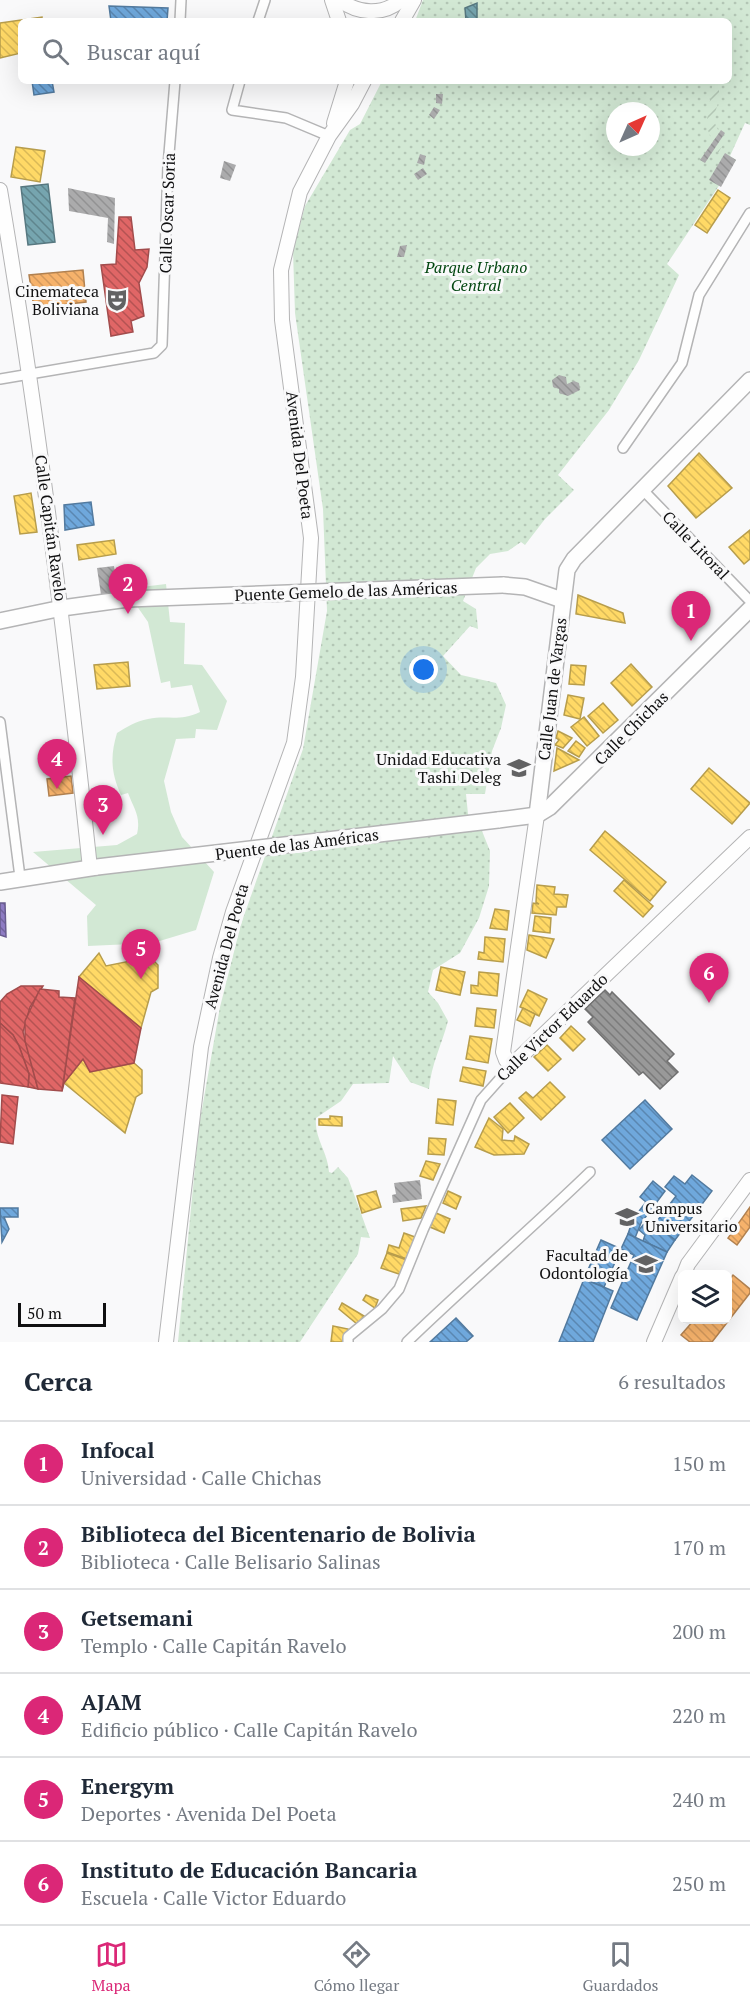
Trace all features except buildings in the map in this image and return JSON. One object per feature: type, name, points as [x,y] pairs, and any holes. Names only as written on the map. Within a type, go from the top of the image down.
[{"type":"main road","points":[[332,0],[338,18]]},
{"type":"main road","points":[[340,0],[348,7],[365,11],[383,11],[401,0]]},
{"type":"main road","points":[[404,18],[414,0]]},
{"type":"main road","name":"Avenida Del Poeta","points":[[329,136],[346,84]]},
{"type":"main road","name":"Avenida Del Poeta","points":[[166,1342],[201,1047],[220,958],[233,912],[285,772],[298,716],[311,538],[282,320],[281,270],[300,192],[329,136],[352,104],[362,84]]},
{"type":"main road","name":"Calle Capitán Ravelo","points":[[0,190],[30,376],[62,608],[93,868]]},
{"type":"main road","name":"Calle Juan de Vargas","points":[[515,1062],[506,1060],[502,1052],[537,815],[567,570],[574,559],[641,488],[750,380]]},
{"type":"main road","name":"Puente Gemelo de las Américas","points":[[0,621],[62,608],[128,599],[503,585],[525,587],[562,600]]},
{"type":"main road","name":"Calle Chichas","points":[[537,815],[550,807],[750,609]]},
{"type":"main road","name":"Puente de las Américas","points":[[0,882],[93,868],[537,815]]},
{"type":"main road","name":"Calle Victor Eduardo","points":[[515,1062],[750,837]]},
{"type":"main road","points":[[686,1270],[750,1180]]},
{"type":"main road","points":[[654,1342],[678,1287]]},
{"type":"street","points":[[180,18],[182,0]]},
{"type":"street","points":[[259,18],[265,0]]},
{"type":"street","name":"Calle Oscar Soria","points":[[30,376],[154,353],[162,345],[168,166],[175,84]]},
{"type":"street","points":[[239,84],[232,110],[286,118],[329,136]]},
{"type":"street","points":[[623,448],[682,363],[699,295],[750,213]]},
{"type":"street","points":[[0,380],[30,376]]},
{"type":"street","name":"Calle Litoral","points":[[641,488],[750,601]]},
{"type":"street","points":[[0,722],[20,878]]},
{"type":"street","name":"Calle Victor Eduardo","points":[[348,1342],[348,1337],[382,1309],[399,1289],[481,1100],[515,1062]]},
{"type":"street","points":[[407,1342],[459,1290],[526,1234],[590,1172]]},
{"type":"green space","name":"Parque Urbano Central","points":[[423,0],[750,0],[750,125],[745,123],[730,156],[736,160],[667,264],[679,275],[639,360],[609,410],[558,475],[574,490],[545,519],[525,545],[521,542],[508,551],[490,554],[476,568],[463,601],[476,609],[478,629],[470,626],[443,656],[461,675],[496,683],[506,705],[501,728],[492,751],[485,794],[466,794],[468,814],[482,831],[490,851],[489,886],[479,918],[460,953],[433,970],[428,992],[438,1003],[448,1021],[434,1063],[429,1089],[410,1082],[393,1056],[389,1083],[353,1084],[341,1101],[316,1118],[317,1132],[329,1172],[332,1173],[338,1167],[348,1178],[370,1238],[361,1237],[358,1254],[300,1342],[178,1342],[199,1126],[220,1007],[241,924],[303,749],[327,611],[323,509],[295,313],[293,251],[305,206],[350,130],[360,124],[380,84],[732,84],[732,18],[416,18]]},
{"type":"green space","points":[[713,84],[719,84],[719,100],[713,119],[724,143],[718,153],[706,126]]},
{"type":"green space","points":[[166,584],[170,622],[185,623],[184,664],[202,665],[227,701],[217,730],[196,729],[195,738],[176,739],[164,781],[171,812],[182,837],[214,872],[196,930],[153,943],[88,946],[87,916],[96,905],[33,852],[117,845],[137,834],[136,813],[128,793],[121,795],[113,772],[113,749],[117,733],[144,720],[180,718],[200,712],[192,685],[171,688],[170,681],[161,683],[148,622],[125,589]]},
{"type":"place","name":"Cinemateca Boliviana","points":[[117,300]]},
{"type":"place","name":"Biblioteca del Bicentenario de Bolivia","points":[[128,614]]},
{"type":"place","name":"Infocal","points":[[691,641]]},
{"type":"place","name":"Unidad Educativa Tashi Deleg","points":[[519,768]]},
{"type":"place","name":"AJAM","points":[[57,789]]},
{"type":"place","name":"Getsemani","points":[[103,835]]},
{"type":"place","name":"Energym","points":[[141,979]]},
{"type":"place","name":"Instituto de Educación Bancaria","points":[[709,1003]]},
{"type":"place","name":"Campus Universitario","points":[[627,1217]]},
{"type":"place","name":"Facultad de Odontología","points":[[646,1264]]}]
